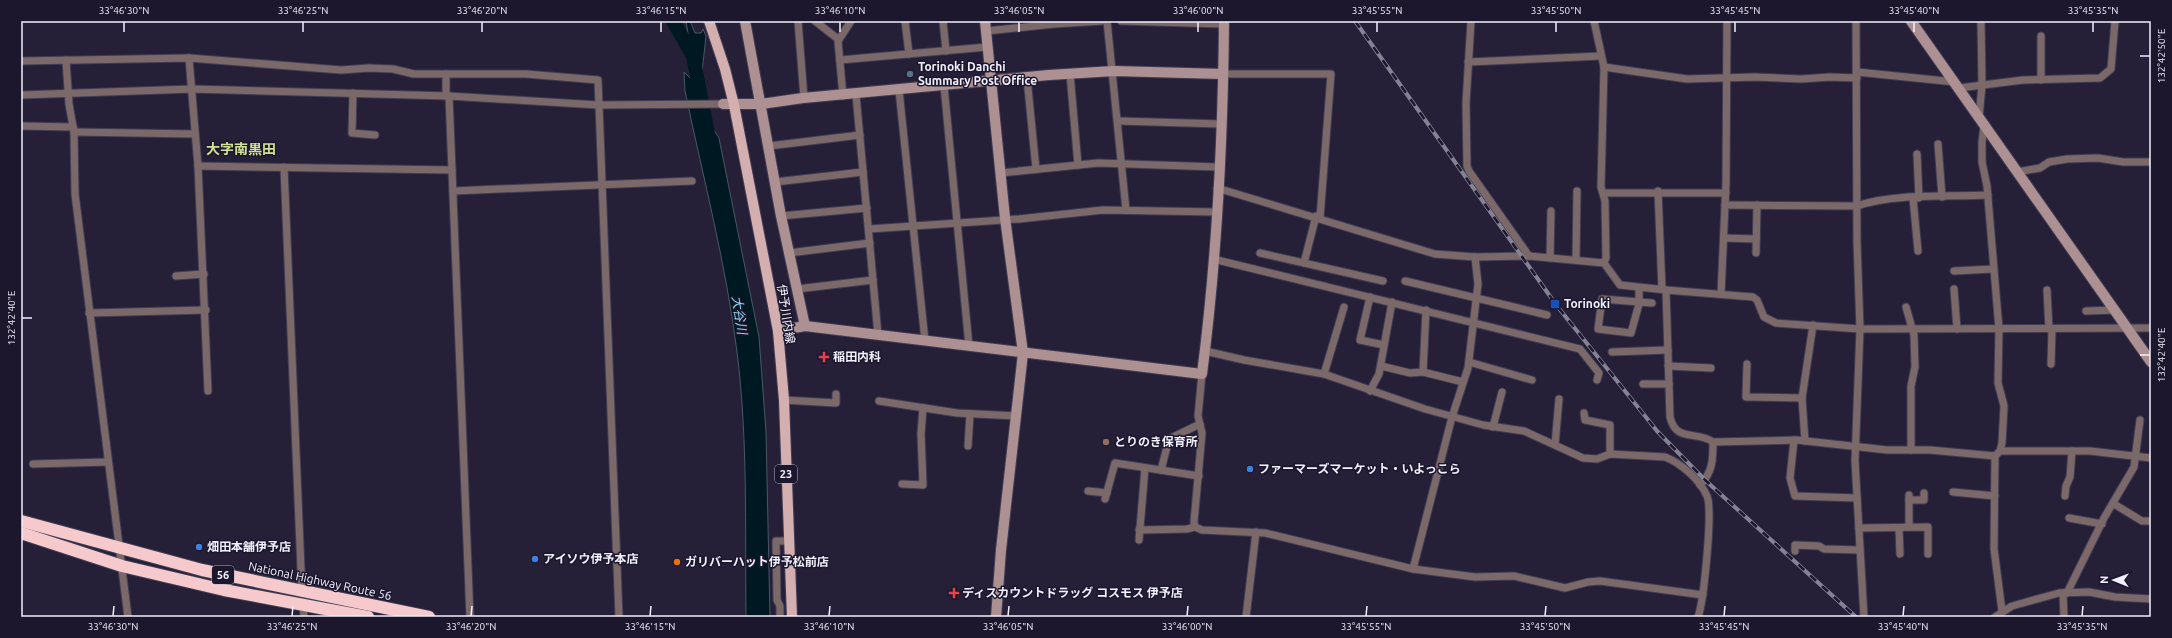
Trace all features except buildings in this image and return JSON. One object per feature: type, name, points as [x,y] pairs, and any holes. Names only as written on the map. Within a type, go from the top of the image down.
[{"type":"highway","name":"National Highway Route 56","points":[[21,521],[368,617]]},
{"type":"highway","name":"National Highway Route 56","points":[[21,533],[122,566],[224,590],[303,598],[429,617]]},
{"type":"main road","name":"伊予川内線","points":[[709,21],[720,51],[734,105],[778,331],[784,400],[792,617]]},
{"type":"street","points":[[745,21],[781,216],[805,326]]},
{"type":"street","points":[[798,21],[804,98]]},
{"type":"street","points":[[815,21],[838,39]]},
{"type":"street","points":[[842,96],[838,39],[851,21]]},
{"type":"street","points":[[905,21],[909,54]]},
{"type":"street","points":[[943,21],[946,50]]},
{"type":"street","points":[[996,617],[1023,353],[1005,218],[990,81],[986,26],[1102,21]]},
{"type":"street","points":[[1107,21],[1114,71],[1126,210]]},
{"type":"street","points":[[1121,21],[1224,22],[1221,124],[1213,259],[1198,416],[1202,433],[1194,522],[1195,527]]},
{"type":"street","points":[[1471,21],[1468,62],[1466,159],[1469,171],[1530,256]]},
{"type":"street","points":[[1594,21],[1604,67],[1601,187],[1604,193],[1606,258],[1604,263]]},
{"type":"street","points":[[1721,294],[1726,193],[1727,21]]},
{"type":"street","points":[[1856,21],[1857,206],[1860,329],[1855,447],[1864,617]]},
{"type":"street","points":[[1912,21],[2151,362]]},
{"type":"street","points":[[1981,21],[1982,162],[1988,195],[1999,329],[1997,372],[2004,406],[1998,453],[1995,496],[1995,557],[2002,611]]},
{"type":"street","points":[[1604,67],[1679,78],[1857,75],[1957,85],[1982,85],[2041,80],[2100,78],[2107,74],[2114,61],[2115,21]]},
{"type":"street","points":[[2041,36],[2041,80]]},
{"type":"street","points":[[840,60],[987,47]]},
{"type":"street","points":[[1468,62],[1601,56]]},
{"type":"street","points":[[190,58],[206,310],[208,391]]},
{"type":"street","points":[[21,61],[190,58],[341,70],[369,68],[393,69],[414,74],[526,74],[598,80],[619,617]]},
{"type":"street","points":[[66,60],[68,94],[73,130],[75,194],[128,617]]},
{"type":"street","points":[[21,96],[192,89],[447,96],[598,105],[682,103],[734,105],[761,104],[804,98],[856,95],[990,81],[1114,71],[1223,74],[1331,74],[1318,217],[1304,263]]},
{"type":"street","points":[[446,74],[453,191],[470,617]]},
{"type":"street","points":[[1070,74],[1078,165]]},
{"type":"street","points":[[1027,78],[1036,169]]},
{"type":"street","points":[[944,86],[969,346]]},
{"type":"street","points":[[899,90],[925,341]]},
{"type":"street","points":[[353,93],[352,133],[372,134],[368,142]]},
{"type":"street","points":[[856,95],[878,335]]},
{"type":"street","points":[[1119,121],[1221,124]]},
{"type":"street","points":[[21,126],[73,130],[195,134]]},
{"type":"street","points":[[769,146],[860,135]]},
{"type":"street","points":[[1940,148],[1942,197]]},
{"type":"street","points":[[1917,154],[1916,198],[1918,251]]},
{"type":"street","points":[[2017,172],[2040,168],[2049,162],[2067,159],[2098,158],[2123,162],[2151,162]]},
{"type":"street","points":[[1000,173],[1078,165],[1123,164],[1218,167]]},
{"type":"street","points":[[198,166],[452,170]]},
{"type":"street","points":[[284,167],[304,617]]},
{"type":"street","points":[[775,182],[864,172]]},
{"type":"street","points":[[453,191],[692,181]]},
{"type":"street","points":[[1217,188],[1318,217],[1435,254],[1475,258],[1530,256],[1604,263],[1620,284],[1639,288],[1753,297],[1757,300],[1764,317],[1768,320],[1860,329],[2151,328]]},
{"type":"street","points":[[1576,260],[1577,191]]},
{"type":"street","points":[[1658,192],[1672,426],[1682,434],[1709,439],[1713,442],[1794,440],[1887,450],[1998,453],[2072,451],[2102,452],[2151,458]]},
{"type":"street","points":[[1604,193],[1726,193]]},
{"type":"street","points":[[1725,205],[1857,206],[1880,201],[1988,195]]},
{"type":"street","points":[[1756,253],[1757,205]]},
{"type":"street","points":[[781,216],[867,208]]},
{"type":"street","points":[[869,229],[1005,218],[1019,219],[1090,211],[1126,210],[1216,212]]},
{"type":"street","points":[[1550,258],[1551,211]]},
{"type":"street","points":[[1724,238],[1756,239]]},
{"type":"street","points":[[789,253],[870,243]]},
{"type":"street","points":[[1260,253],[1383,281]]},
{"type":"street","points":[[1413,569],[1452,417],[1469,362],[1478,284],[1475,258]]},
{"type":"street","points":[[1213,259],[1580,349],[1599,373],[1597,380]]},
{"type":"street","points":[[1954,271],[1993,269]]},
{"type":"street","points":[[176,276],[204,274]]},
{"type":"street","points":[[797,289],[873,280]]},
{"type":"street","points":[[1405,281],[1547,315]]},
{"type":"street","points":[[1639,288],[1639,304],[1631,333],[1598,329],[1602,299],[1639,304],[1652,303]]},
{"type":"street","points":[[1954,289],[1957,329]]},
{"type":"street","points":[[2047,290],[2051,329],[2051,364]]},
{"type":"street","points":[[1370,297],[1360,340],[1384,345]]},
{"type":"street","points":[[1370,391],[1381,366],[1392,302]]},
{"type":"street","points":[[1324,374],[1344,306]]},
{"type":"street","points":[[1906,307],[1913,329],[1915,367],[1911,386],[1911,450]]},
{"type":"street","points":[[89,313],[206,310]]},
{"type":"street","points":[[1423,372],[1426,310]]},
{"type":"street","points":[[2086,311],[2114,310]]},
{"type":"street","points":[[1805,441],[1802,398],[1813,325]]},
{"type":"street","points":[[778,331],[805,326],[1202,374]]},
{"type":"street","points":[[1612,352],[1668,350]]},
{"type":"street","points":[[1205,351],[1244,360],[1324,374],[1370,391],[1452,417],[1493,427],[1524,431],[1583,458],[1597,459],[1610,454],[1665,457],[1679,464],[1700,485],[1710,503],[1703,595],[1698,617]]},
{"type":"street","points":[[1469,362],[1532,380]]},
{"type":"street","points":[[1747,364],[1746,396],[1802,398]]},
{"type":"street","points":[[1381,366],[1410,373],[1423,372],[1463,382]]},
{"type":"street","points":[[1668,366],[1711,368]]},
{"type":"street","points":[[1643,384],[1669,384]]},
{"type":"street","points":[[1493,427],[1502,392]]},
{"type":"street","points":[[784,400],[836,403],[836,394]]},
{"type":"street","points":[[1555,445],[1558,399]]},
{"type":"street","points":[[879,401],[970,414],[1017,416]]},
{"type":"street","points":[[902,484],[923,486],[921,434],[923,408]]},
{"type":"street","points":[[1584,413],[1585,420],[1610,424],[1610,454]]},
{"type":"street","points":[[968,446],[970,414]]},
{"type":"street","points":[[2064,617],[2065,593],[2134,467],[2140,420]]},
{"type":"street","points":[[1161,470],[1169,439],[1200,424]]},
{"type":"street","points":[[1794,440],[1790,478],[1795,496],[1857,498]]},
{"type":"street","points":[[1700,485],[1710,473],[1712,466],[1713,442]]},
{"type":"street","points":[[2065,496],[2066,486],[2070,477],[2072,451]]},
{"type":"street","points":[[33,464],[108,462]]},
{"type":"street","points":[[1088,491],[1106,496],[1116,463],[1199,476]]},
{"type":"street","points":[[1139,540],[1145,468]]},
{"type":"street","points":[[1909,527],[1909,497],[1924,500],[1924,492]]},
{"type":"street","points":[[1954,492],[1995,496]]},
{"type":"street","points":[[2114,504],[2142,521],[2151,521]]},
{"type":"street","points":[[2069,518],[2102,524]]},
{"type":"street","points":[[1140,530],[1187,529],[1195,527],[1202,530],[1256,532],[1272,534],[1413,569],[1474,577],[1514,576],[1565,588],[1588,582],[1600,581],[1703,595]]},
{"type":"street","points":[[1859,528],[1928,527],[1928,554]]},
{"type":"street","points":[[1899,528],[1900,554]]},
{"type":"street","points":[[1246,617],[1256,532]]},
{"type":"street","points":[[780,617],[780,606],[777,600],[776,541],[788,541]]},
{"type":"street","points":[[1795,551],[1795,545],[1819,546],[1824,550],[1860,550]]},
{"type":"street","points":[[1995,617],[2002,611],[2012,606],[2065,593],[2089,592],[2116,597],[2151,599]]},
{"type":"water","points":[[686,21],[690,21],[695,33],[701,33],[703,29],[706,36],[701,81],[700,116],[703,123],[714,130],[719,138],[759,337],[766,432],[770,617],[746,617],[745,484],[741,385],[727,286],[685,91],[684,72],[690,78],[691,76],[690,46]]},
{"type":"waterway","name":"大谷川","points":[[673,21],[693,56],[710,144]]},
{"type":"railway","points":[[1355,21],[1557,306],[1657,431],[1705,480],[1856,617]]},
{"type":"place","name":"Torinoki Danchi Summary Post Office","points":[[910,74]]},
{"type":"place","name":"Torinoki","points":[[1555,304]]},
{"type":"place","name":"稲田内科","points":[[824,357]]},
{"type":"place","name":"とりのき保育所","points":[[1106,442]]},
{"type":"place","name":"ファーマーズマーケット・いよっこら","points":[[1250,469]]},
{"type":"place","name":"畑田本舗伊予店","points":[[199,547]]},
{"type":"place","name":"アイソウ伊予本店","points":[[535,559]]},
{"type":"place","name":"ガリバーハット伊予松前店","points":[[677,562]]},
{"type":"place","name":"ディスカウントドラッグ コスモス 伊予店","points":[[954,593]]},
{"type":"district","name":"大字南黒田","points":[[241,149]]}]
